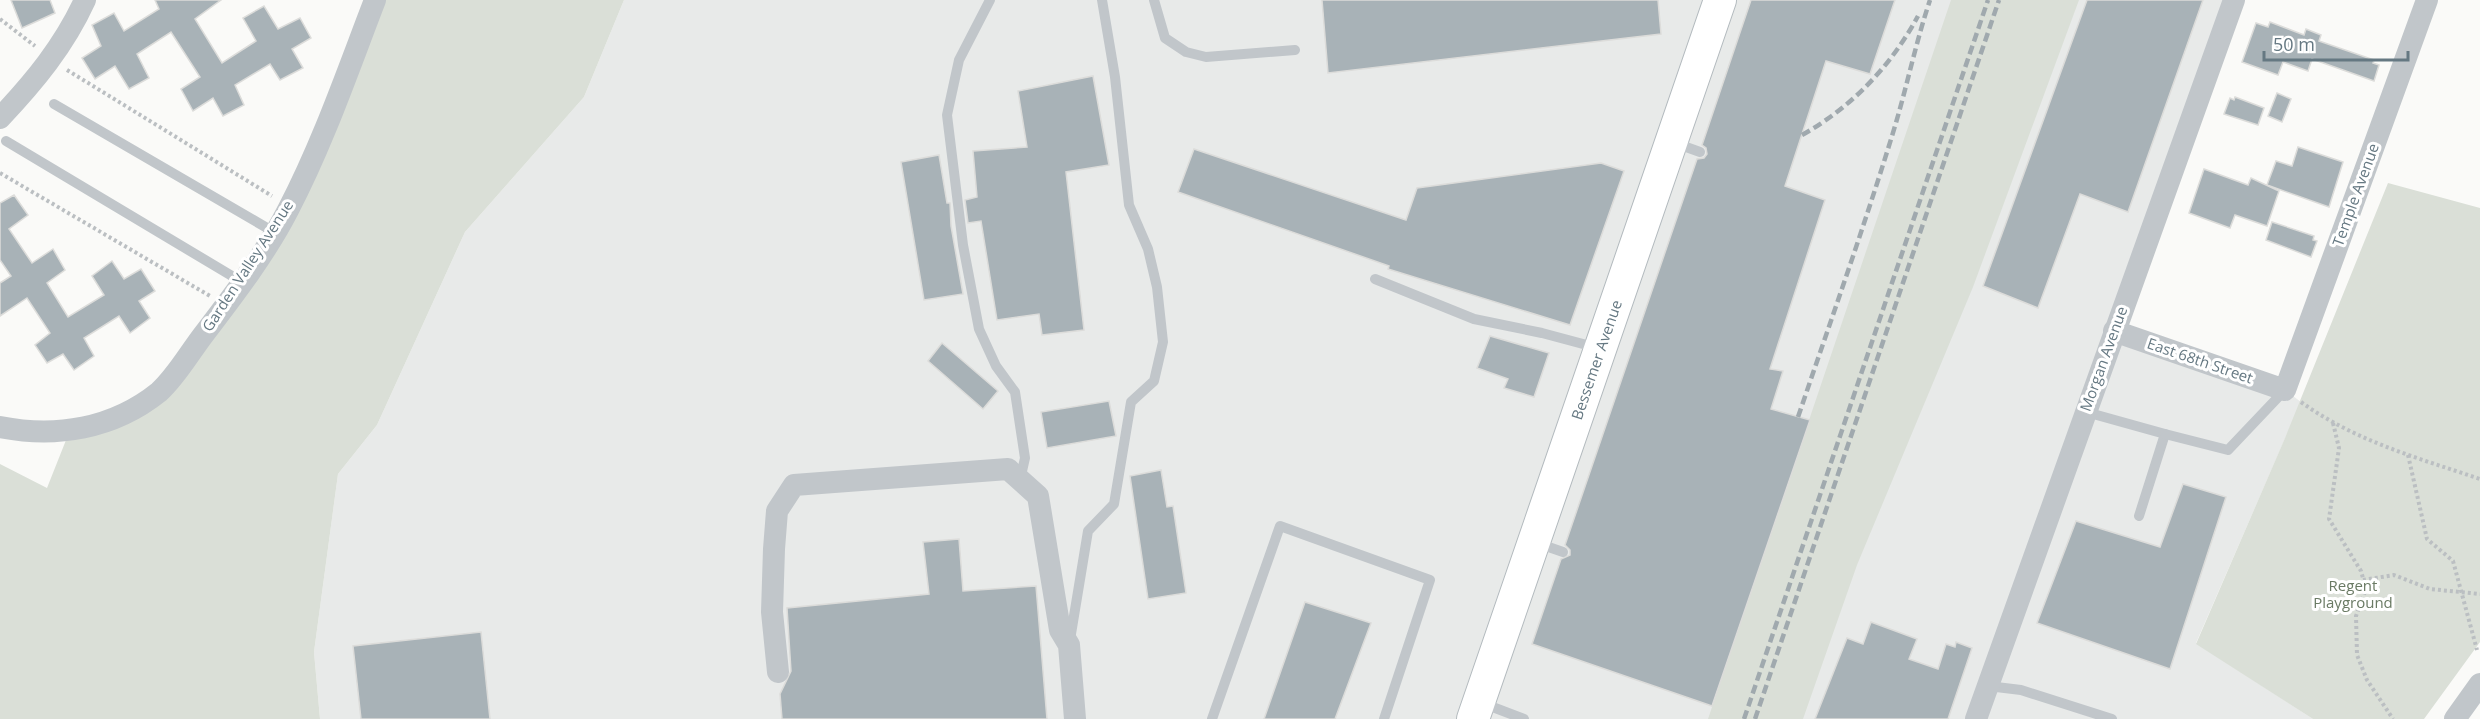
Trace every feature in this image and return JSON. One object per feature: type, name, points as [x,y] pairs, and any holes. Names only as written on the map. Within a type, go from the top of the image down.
[{"type":"street","points":[[0,118],[50,60],[73,27],[85,0]]},
{"type":"street","name":"Garden Valley Avenue","points":[[0,427],[34,433],[60,432],[92,426],[124,414],[160,391],[242,282],[288,211],[375,0]]},
{"type":"street","name":"Bessemer Avenue","points":[[1476,711],[1549,547],[1601,349],[1686,147],[1720,0]]},
{"type":"street","name":"Morgan Avenue","points":[[1976,719],[2234,0]]},
{"type":"street","name":"Temple Avenue","points":[[2293,396],[2427,0]]},
{"type":"street","name":"East 68th Street","points":[[2114,331],[2293,396]]},
{"type":"street","points":[[778,672],[772,612],[777,511],[794,484],[1008,469],[1038,496],[1065,638],[1075,719]]},
{"type":"street","points":[[2455,719],[2480,684]]},
{"type":"lane","points":[[990,0],[959,60],[947,115],[963,245],[979,329],[996,366],[1015,392],[1025,458],[1020,481]]},
{"type":"lane","points":[[1065,638],[1088,531],[1114,504],[1131,402],[1154,381],[1163,342],[1157,287],[1148,249],[1129,205],[1115,77],[1102,0]]},
{"type":"lane","points":[[1154,0],[1165,38],[1186,52],[1206,57],[1295,50]]},
{"type":"lane","points":[[54,104],[274,232]]},
{"type":"lane","points":[[6,141],[242,282]]},
{"type":"lane","points":[[1375,279],[1474,319],[1542,333],[1601,349]]},
{"type":"lane","points":[[2085,412],[2228,450],[2293,396]]},
{"type":"lane","points":[[2139,516],[2165,434]]},
{"type":"lane","points":[[1212,719],[1280,526],[1430,580],[1384,719]]},
{"type":"lane","points":[[1988,686],[2021,690],[2112,719]]},
{"type":"lane","points":[[1476,711],[1524,719]]},
{"type":"path","points":[[0,19],[50,60],[272,196]]},
{"type":"path","points":[[0,173],[210,296]]},
{"type":"path","points":[[2293,396],[2333,423],[2361,438],[2480,479]]},
{"type":"path","points":[[2333,423],[2339,448],[2329,519],[2361,571],[2366,590],[2356,616],[2357,655],[2367,680],[2393,719]]},
{"type":"path","points":[[2408,455],[2427,539],[2453,561],[2463,591],[2477,650]]},
{"type":"path","points":[[2363,580],[2394,575],[2430,589],[2480,594]]},
{"type":"shaded area","points":[[624,0],[2233,0],[2114,331],[2285,390],[2301,402],[2196,643],[2313,719],[320,719],[314,652],[338,474],[377,425],[465,232],[584,97]]},
{"type":"green space","points":[[375,0],[624,0],[584,97],[465,232],[377,425],[338,474],[314,652],[320,719],[0,719],[0,464],[47,488],[70,430],[160,391],[288,211]]},
{"type":"green space","points":[[1951,0],[2079,0],[1973,287],[1857,565],[1803,719],[1708,719]]},
{"type":"green space","name":"Regent Playground","points":[[2388,183],[2480,208],[2480,642],[2424,719],[2313,719],[2196,644],[2285,438]]},
{"type":"building","points":[[11,0],[50,0],[55,13],[22,28]]},
{"type":"building","points":[[155,0],[221,0],[195,19],[222,63],[256,41],[243,18],[264,6],[278,29],[300,18],[311,38],[292,49],[303,68],[280,80],[270,64],[235,85],[244,105],[223,116],[213,98],[193,111],[181,89],[200,77],[171,32],[137,54],[149,78],[129,89],[115,66],[95,79],[82,58],[101,46],[92,25],[114,13],[124,31],[159,9]]},
{"type":"building","points":[[1322,0],[1658,0],[1661,34],[1328,73]]},
{"type":"building","points":[[1751,0],[1895,0],[1870,74],[1826,61],[1785,186],[1825,200],[1770,369],[1783,371],[1771,409],[1810,420],[1712,706],[1532,644],[1561,559],[1570,555],[1570,550],[1565,545],[1697,159],[1704,158],[1707,154],[1706,148],[1702,145]]},
{"type":"building","points":[[2087,0],[2203,0],[2128,212],[2080,194],[2038,308],[1983,286]]},
{"type":"building","points":[[2270,22],[2304,35],[2306,29],[2321,35],[2319,41],[2374,60],[2373,63],[2379,65],[2374,81],[2312,59],[2308,71],[2283,62],[2278,75],[2242,62],[2256,23],[2268,27]]},
{"type":"building","points":[[1093,76],[1109,165],[1066,172],[1084,330],[1042,335],[1039,314],[997,320],[981,221],[968,223],[965,200],[977,197],[973,151],[1027,147],[1018,91]]},
{"type":"building","points":[[2277,93],[2291,99],[2282,122],[2268,116]]},
{"type":"building","points":[[2235,97],[2264,108],[2258,125],[2224,114],[2230,98],[2234,100]]},
{"type":"building","points":[[2298,147],[2343,162],[2329,207],[2267,185],[2276,161],[2292,166]]},
{"type":"building","points":[[1194,149],[1406,220],[1417,188],[1601,163],[1624,171],[1570,325],[1388,269],[1389,266],[1178,192]]},
{"type":"building","points":[[939,155],[947,203],[950,203],[951,226],[963,294],[924,300],[901,162]]},
{"type":"building","points":[[2204,169],[2248,185],[2251,178],[2279,191],[2267,226],[2235,215],[2230,228],[2189,213]]},
{"type":"building","points":[[14,195],[28,215],[9,229],[32,263],[53,249],[65,270],[47,283],[68,317],[104,295],[92,276],[112,261],[124,279],[141,269],[155,291],[139,301],[150,318],[130,333],[119,316],[84,338],[94,356],[74,370],[63,354],[47,363],[35,345],[50,333],[27,298],[0,316],[0,283],[11,276],[0,260],[0,203]]},
{"type":"building","points":[[2272,222],[2314,236],[2313,240],[2317,241],[2311,257],[2266,240]]},
{"type":"building","points":[[1490,336],[1549,353],[1534,397],[1504,388],[1508,379],[1477,368]]},
{"type":"building","points":[[942,343],[998,391],[983,409],[928,361]]},
{"type":"building","points":[[1109,401],[1116,436],[1047,448],[1041,412]]},
{"type":"building","points":[[1161,470],[1167,507],[1173,506],[1186,593],[1148,599],[1130,476]]},
{"type":"building","points":[[2183,484],[2226,497],[2170,669],[2037,623],[2076,521],[2160,547]]},
{"type":"building","points":[[959,539],[963,591],[1036,586],[1047,719],[782,719],[780,694],[791,671],[787,608],[929,594],[923,542]]},
{"type":"building","points":[[1305,602],[1371,623],[1335,719],[1264,719]]},
{"type":"building","points":[[1871,622],[1917,639],[1909,659],[1938,669],[1946,644],[1955,647],[1956,642],[1972,648],[1948,719],[1815,719],[1847,638],[1863,644]]},
{"type":"building","points":[[481,632],[490,719],[361,719],[353,646]]},
{"type":"railway","points":[[1798,417],[1881,171],[1930,0]]},
{"type":"railway","points":[[1744,719],[1988,0]]},
{"type":"railway","points":[[1755,719],[1999,0]]},
{"type":"railway","points":[[1802,135],[1837,112],[1869,84],[1896,52],[1918,16]]}]
